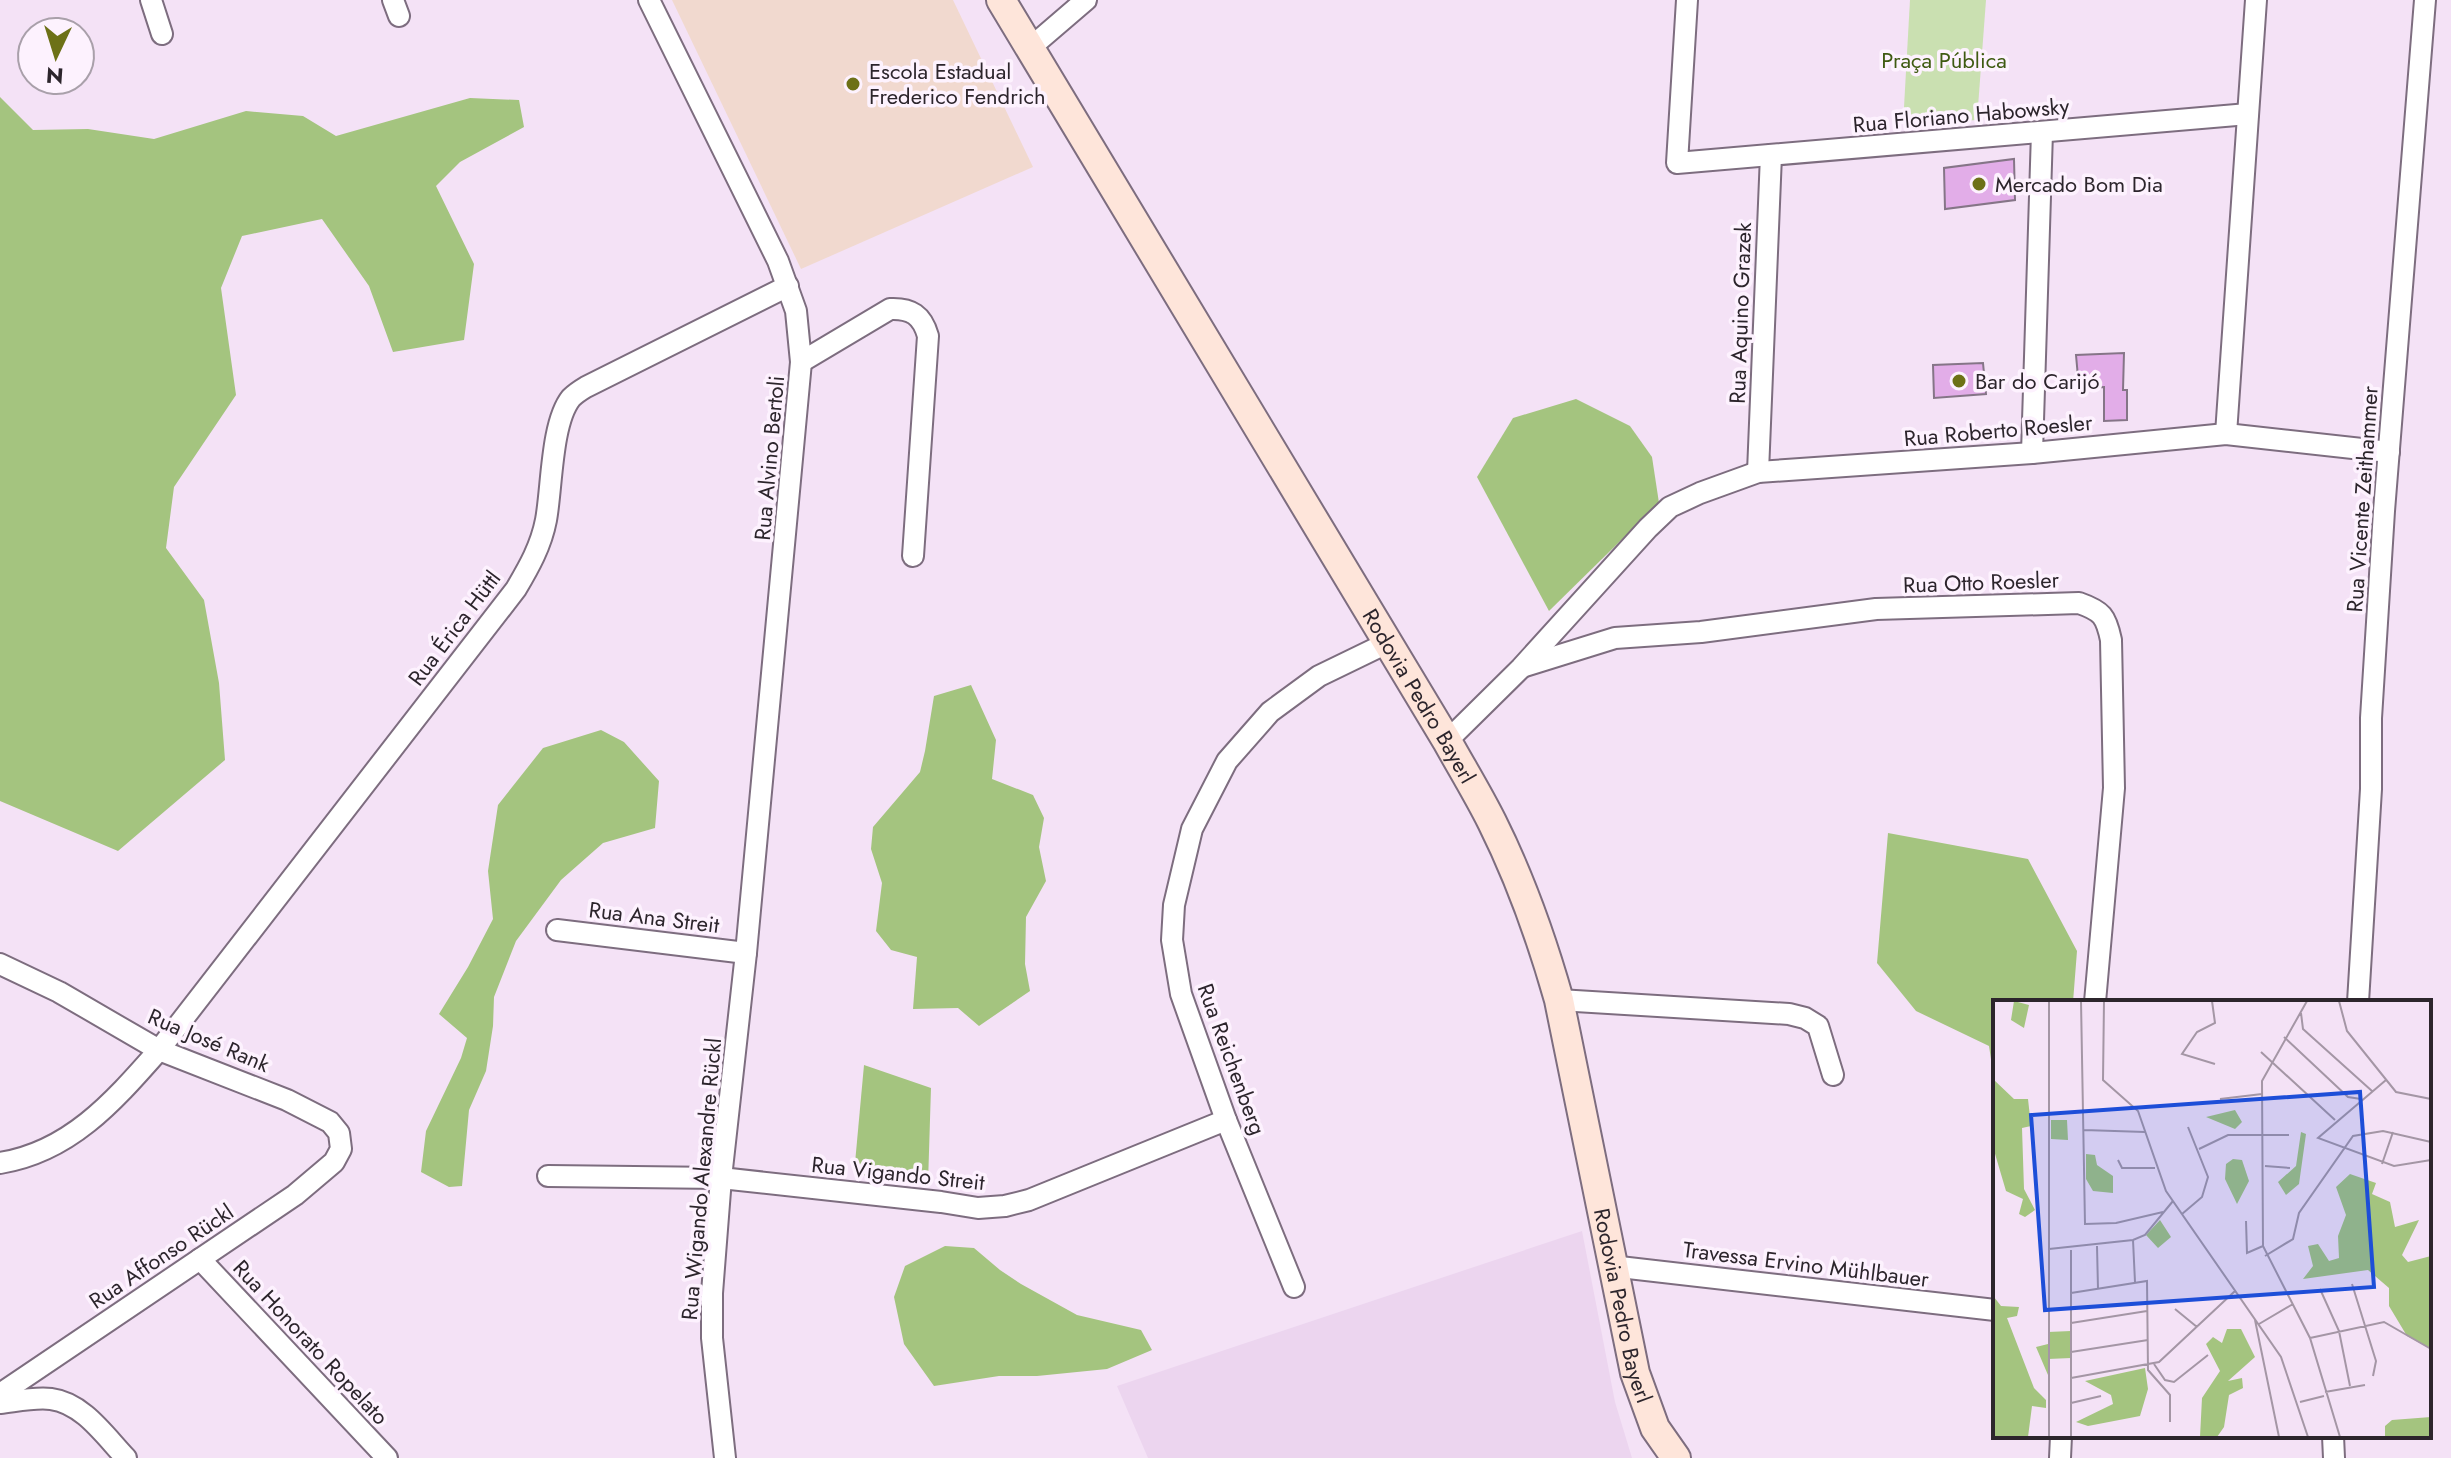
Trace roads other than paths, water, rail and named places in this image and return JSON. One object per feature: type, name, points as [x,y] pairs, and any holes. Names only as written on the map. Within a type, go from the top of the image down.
[{"type":"main road","name":"Rodovia Pedro Bayerl","points":[[1001,0],[1447,741],[1506,852],[1559,1000],[1611,1266],[1641,1393],[1655,1428],[1676,1458]]},
{"type":"street","points":[[151,0],[162,34]]},
{"type":"street","name":"Rua Alvino Bertoli","points":[[649,0],[788,286],[796,311],[801,362],[746,953]]},
{"type":"street","points":[[1030,48],[1086,0]]},
{"type":"street","name":"Rua Floriano Habowsky","points":[[1687,0],[1677,163],[2248,114]]},
{"type":"street","points":[[2226,434],[2256,0]]},
{"type":"street","name":"Rua Vicente Zeithammer","points":[[2358,1000],[2371,789],[2373,686],[2425,0]]},
{"type":"street","points":[[2032,453],[2042,132]]},
{"type":"street","name":"Rua Aquino Grazek","points":[[1758,472],[1771,155]]},
{"type":"street","name":"Rua Érica Hüttl","points":[[0,1163],[24,1159],[48,1149],[78,1132],[119,1096],[159,1050],[516,589],[537,551],[546,522],[558,432],[562,414],[572,397],[586,387],[788,286]]},
{"type":"street","points":[[801,362],[890,309],[901,308],[924,322],[928,336],[913,556]]},
{"type":"street","name":"Rua Roberto Roesler","points":[[1447,741],[1521,668],[1670,507],[1758,472],[2032,453],[2226,434],[2389,452]]},
{"type":"street","name":"Rua Otto Roesler","points":[[1521,668],[1615,638],[1701,632],[1876,609],[2079,603],[2095,609],[2106,620],[2111,640],[2114,788],[2095,1000]]},
{"type":"street","name":"Rua Reichenberg","points":[[1294,1287],[1226,1120],[1181,994],[1172,940],[1174,905],[1192,829],[1227,761],[1270,712],[1319,676],[1387,643]]},
{"type":"street","name":"Rua Ana Streit","points":[[557,930],[746,953]]},
{"type":"street","name":"Rua Wigando Alexandre Rückl","points":[[725,1458],[712,1338],[712,1293],[721,1178],[746,953]]},
{"type":"street","name":"Rua José Rank","points":[[0,964],[59,992],[159,1050],[240,1080],[312,1112],[330,1122],[339,1133],[341,1149]]},
{"type":"street","points":[[1559,1000],[1789,1014],[1805,1018],[1818,1026],[1833,1075]]},
{"type":"street","name":"Rua Vigando Streit","points":[[548,1176],[721,1178],[978,1208],[1005,1206],[1029,1200],[1226,1120]]},
{"type":"street","name":"Rua Affonso Rückl","points":[[0,1394],[316,1179],[334,1162],[341,1149]]},
{"type":"street","name":"Rua Honorato Ropelato","points":[[200,1259],[387,1458]]},
{"type":"street","name":"Travessa Ervino Mühlbauer","points":[[1611,1266],[1993,1310]]},
{"type":"street","points":[[0,1403],[40,1398],[69,1404],[91,1421],[126,1458]]},
{"type":"street","points":[[2060,1458],[2061,1438]]},
{"type":"street","points":[[2333,1438],[2334,1458]]},
{"type":"place","name":"Escola Estadual Frederico Fendrich","points":[[853,84]]},
{"type":"place","name":"Mercado Bom Dia","points":[[1979,184]]},
{"type":"place","name":"Bar do Carijó","points":[[1959,381]]},
{"type":"park label","name":"Praça Pública","points":[[1944,60]]}]
